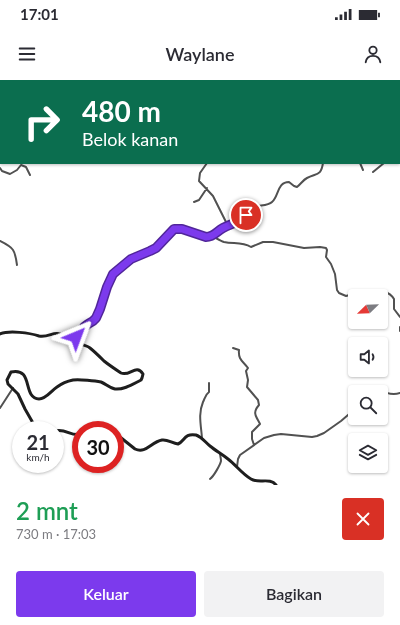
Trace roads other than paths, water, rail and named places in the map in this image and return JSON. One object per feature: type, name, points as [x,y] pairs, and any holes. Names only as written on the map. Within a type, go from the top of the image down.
[{"type":"street","points":[[206,164],[200,173],[199,181],[214,197],[228,226]]},
{"type":"street","points":[[234,224],[253,208],[273,202],[277,191],[285,183],[289,182],[297,187],[307,178],[319,174],[323,164]]},
{"type":"street","points":[[360,164],[363,170]]},
{"type":"street","points":[[373,172],[383,164]]},
{"type":"street","points":[[0,168],[2,171],[10,174],[17,170],[21,165],[26,166],[30,175]]},
{"type":"street","points":[[194,202],[198,200],[207,188]]},
{"type":"street","points":[[73,342],[84,327],[96,318],[113,274],[130,259],[153,249],[174,229],[182,229],[206,237],[212,236],[222,228],[249,221]]},
{"type":"street","points":[[212,236],[223,242],[240,243],[252,248],[261,243],[273,242],[304,248],[326,248],[326,258],[334,270],[338,292],[346,296],[360,292],[365,295],[371,291],[382,291],[388,293],[393,297],[394,309],[400,316]]},
{"type":"street","points":[[0,241],[14,250],[17,266]]},
{"type":"street","points":[[0,334],[3,332],[34,334],[42,337],[57,333],[73,342],[86,345],[109,365],[123,374],[127,374],[135,370],[140,370],[143,374],[142,378],[138,381],[120,389],[112,388],[98,382],[72,380],[57,387],[44,398],[37,398],[31,394],[23,375],[19,372],[10,373],[7,381],[18,394],[32,421]]},
{"type":"street","points":[[233,348],[239,350],[238,355],[240,360],[248,368],[246,372],[248,380],[247,387],[258,400],[259,404],[255,412],[260,424],[253,430],[252,441],[254,445]]},
{"type":"street","points":[[202,439],[200,412],[206,395],[209,392],[209,383]]},
{"type":"street","points":[[0,408],[13,388]]},
{"type":"street","points":[[388,394],[392,395],[400,393]]},
{"type":"street","points":[[237,467],[240,455],[266,437],[281,434],[317,436],[327,432],[348,414]]},
{"type":"street","points":[[124,440],[138,451],[145,450],[160,440],[167,440],[178,444],[182,442],[186,436],[195,435],[220,452],[252,480],[259,482],[271,481],[276,485]]},
{"type":"street","points":[[210,479],[213,477],[220,462],[220,452]]}]
